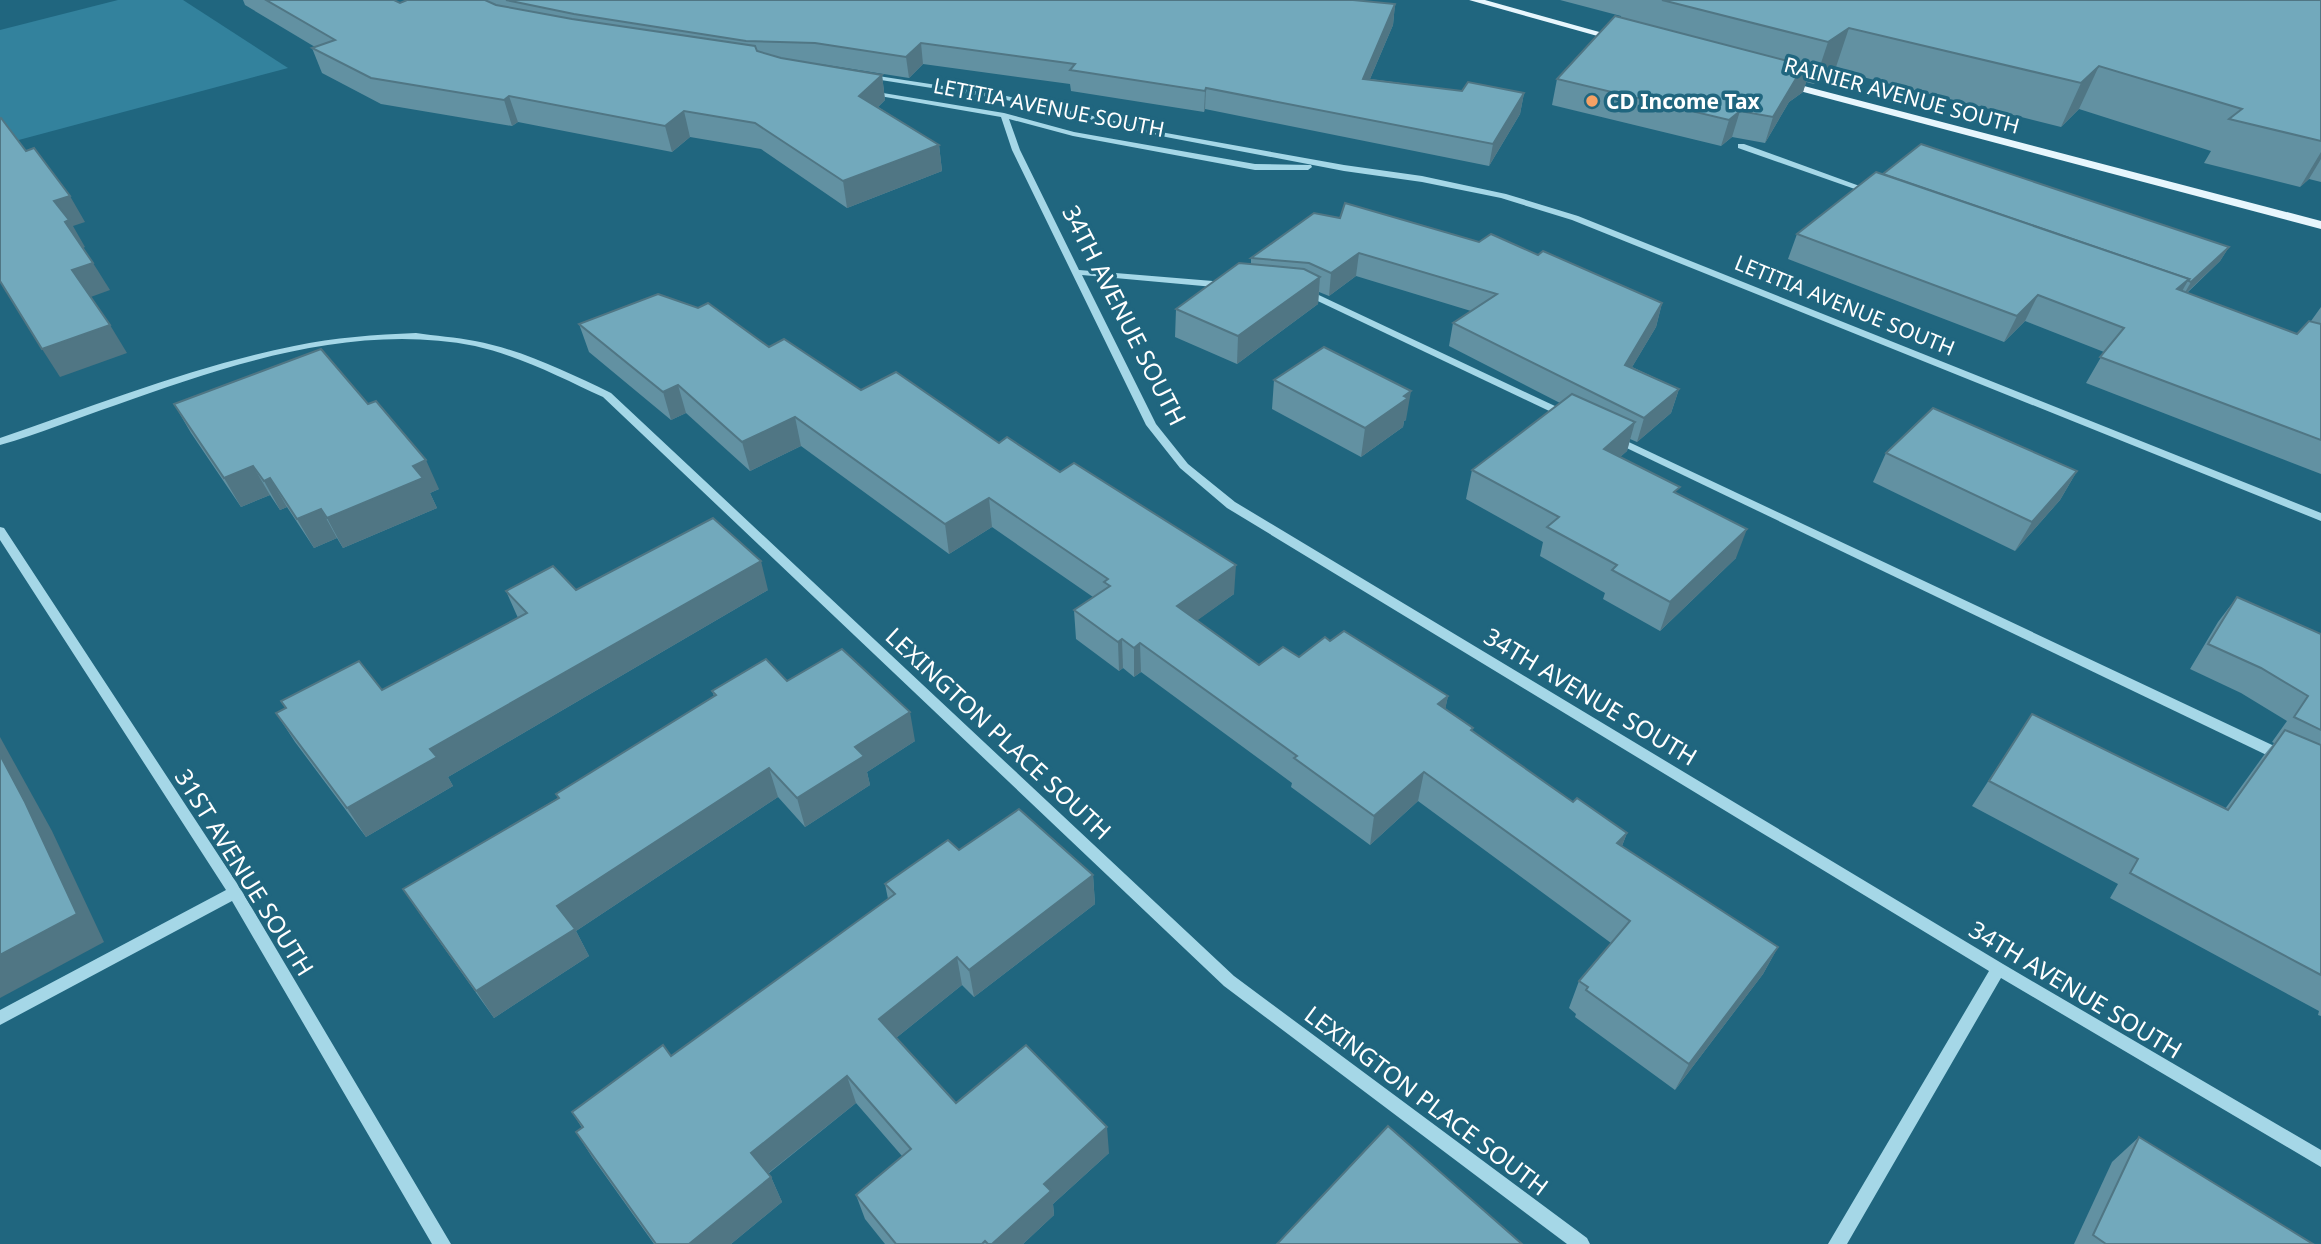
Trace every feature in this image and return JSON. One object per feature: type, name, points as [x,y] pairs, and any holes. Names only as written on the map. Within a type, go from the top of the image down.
[{"type":"main road","points":[[1474,0],[1636,44]]},
{"type":"main road","name":"RAINIER AVENUE SOUTH","points":[[1770,80],[2321,225]]},
{"type":"street","name":"LETITIA AVENUE SOUTH","points":[[858,75],[1002,97],[1166,135],[1343,168],[1422,179],[1503,196],[1575,218],[2321,517]]},
{"type":"street","name":"LETITIA AVENUE SOUTH","points":[[854,90],[1004,115],[1073,134],[1255,166],[1343,168]]},
{"type":"street","name":"34TH AVENUE SOUTH","points":[[1004,115],[1016,150],[1151,425],[1184,466],[1231,505],[1998,970],[2321,1159]]},
{"type":"street","points":[[1741,146],[1885,197]]},
{"type":"street","points":[[1075,272],[1237,286]]},
{"type":"street","points":[[1291,290],[1304,291],[1578,420]]},
{"type":"street","name":"LEXINGTON PLACE SOUTH","points":[[0,442],[225,366],[290,350],[358,338],[413,337],[473,343],[540,365],[607,395],[1229,981],[1581,1244]]},
{"type":"street","points":[[1603,432],[2296,762]]},
{"type":"street","name":"31ST AVENUE SOUTH","points":[[0,531],[234,892],[442,1244]]},
{"type":"street","points":[[0,1018],[234,892]]},
{"type":"street","points":[[1837,1244],[1998,970]]},
{"type":"shaded area","points":[[118,0],[183,0],[288,68],[0,145],[0,30]]},
{"type":"building","points":[[266,0],[394,0],[400,3],[407,0],[485,0],[496,5],[572,19],[755,46],[757,51],[781,58],[882,75],[859,96],[939,145],[843,181],[755,123],[684,111],[665,126],[509,96],[504,100],[371,78],[312,48],[335,40]]},
{"type":"building","points":[[506,0],[1353,0],[1395,4],[1363,79],[1462,91],[1468,82],[1524,93],[1493,144],[1206,88],[1205,91],[1070,70],[1075,64],[921,43],[906,57],[815,43],[746,41],[574,14]]},
{"type":"building","points":[[1662,0],[2321,0],[2321,141],[2229,119],[2242,109],[2099,66],[2081,83],[1849,28],[1828,42]]},
{"type":"building","points":[[1615,16],[1811,67],[1797,77],[1773,117],[1740,111],[1729,120],[1557,79]]},
{"type":"building","points":[[0,118],[26,151],[34,148],[70,196],[54,201],[69,220],[65,222],[93,263],[72,270],[110,325],[42,349],[0,281]]},
{"type":"building","points":[[1921,144],[2229,247],[2191,282],[2187,280],[2189,279],[1883,174]]},
{"type":"building","points":[[1876,172],[2189,279],[2177,289],[2297,334],[2309,321],[2321,324],[2321,440],[2100,357],[2124,328],[2038,295],[2017,316],[1797,234]]},
{"type":"building","points":[[1345,203],[1479,242],[1491,234],[1538,255],[1543,251],[1662,303],[1625,365],[1679,389],[1644,418],[1453,323],[1497,294],[1359,253],[1331,273],[1309,263],[1251,258],[1314,213],[1340,218]]},
{"type":"building","points":[[1239,263],[1304,269],[1320,277],[1238,336],[1176,309]]},
{"type":"building","points":[[658,294],[698,308],[708,303],[769,347],[784,339],[861,390],[896,372],[999,443],[1007,437],[1060,472],[1074,463],[1236,565],[1177,606],[1259,665],[1283,647],[1299,657],[1325,637],[1330,641],[1344,631],[1448,696],[1438,704],[1473,728],[1471,730],[1573,802],[1577,798],[1627,833],[1617,843],[1778,947],[1689,1064],[1586,990],[1588,987],[1579,981],[1630,921],[1424,772],[1374,816],[1294,758],[1297,756],[1140,643],[1134,648],[1122,639],[1118,642],[1074,610],[1110,586],[1104,582],[1108,579],[989,498],[945,524],[795,417],[742,442],[678,385],[663,392],[579,324]]},
{"type":"building","points":[[1324,347],[1411,391],[1404,396],[1408,398],[1365,428],[1274,380]]},
{"type":"building","points":[[321,349],[368,404],[376,401],[426,460],[413,466],[423,478],[327,518],[321,509],[297,519],[270,478],[264,481],[253,466],[224,478],[174,404]]},
{"type":"building","points":[[1572,394],[1635,422],[1604,449],[1680,487],[1674,492],[1747,529],[1670,602],[1612,570],[1617,565],[1547,527],[1559,517],[1472,470]]},
{"type":"building","points":[[1933,408],[2077,471],[2032,522],[1886,453]]},
{"type":"building","points":[[713,518],[761,561],[430,749],[437,757],[347,808],[276,713],[286,708],[281,701],[359,661],[382,690],[527,613],[506,591],[553,566],[576,590]]},
{"type":"building","points":[[2237,597],[2321,634],[2321,730],[2294,717],[2308,696],[2261,668],[2208,644]]},
{"type":"building","points":[[842,649],[910,712],[855,747],[864,756],[797,798],[769,768],[557,906],[575,929],[476,991],[403,889],[559,798],[556,794],[716,695],[712,691],[766,659],[787,681]]},
{"type":"building","points":[[2032,714],[2228,810],[2285,730],[2321,745],[2321,975],[2130,873],[2138,859],[1989,781]]},
{"type":"building","points":[[0,755],[77,914],[0,955]]},
{"type":"building","points":[[1019,809],[1093,875],[969,970],[957,957],[879,1019],[956,1103],[1026,1045],[1107,1127],[1044,1184],[1051,1191],[992,1244],[985,1241],[982,1244],[896,1244],[856,1195],[911,1149],[847,1076],[751,1153],[771,1177],[689,1244],[656,1244],[576,1132],[583,1127],[572,1112],[663,1045],[671,1056],[895,894],[885,884],[948,840],[959,850]]},
{"type":"building","points":[[1388,1126],[1522,1244],[1277,1244]]},
{"type":"building","points":[[2139,1137],[2313,1244],[2106,1244],[2093,1235]]},
{"type":"place","name":"CD Income Tax","points":[[1592,101]]}]
